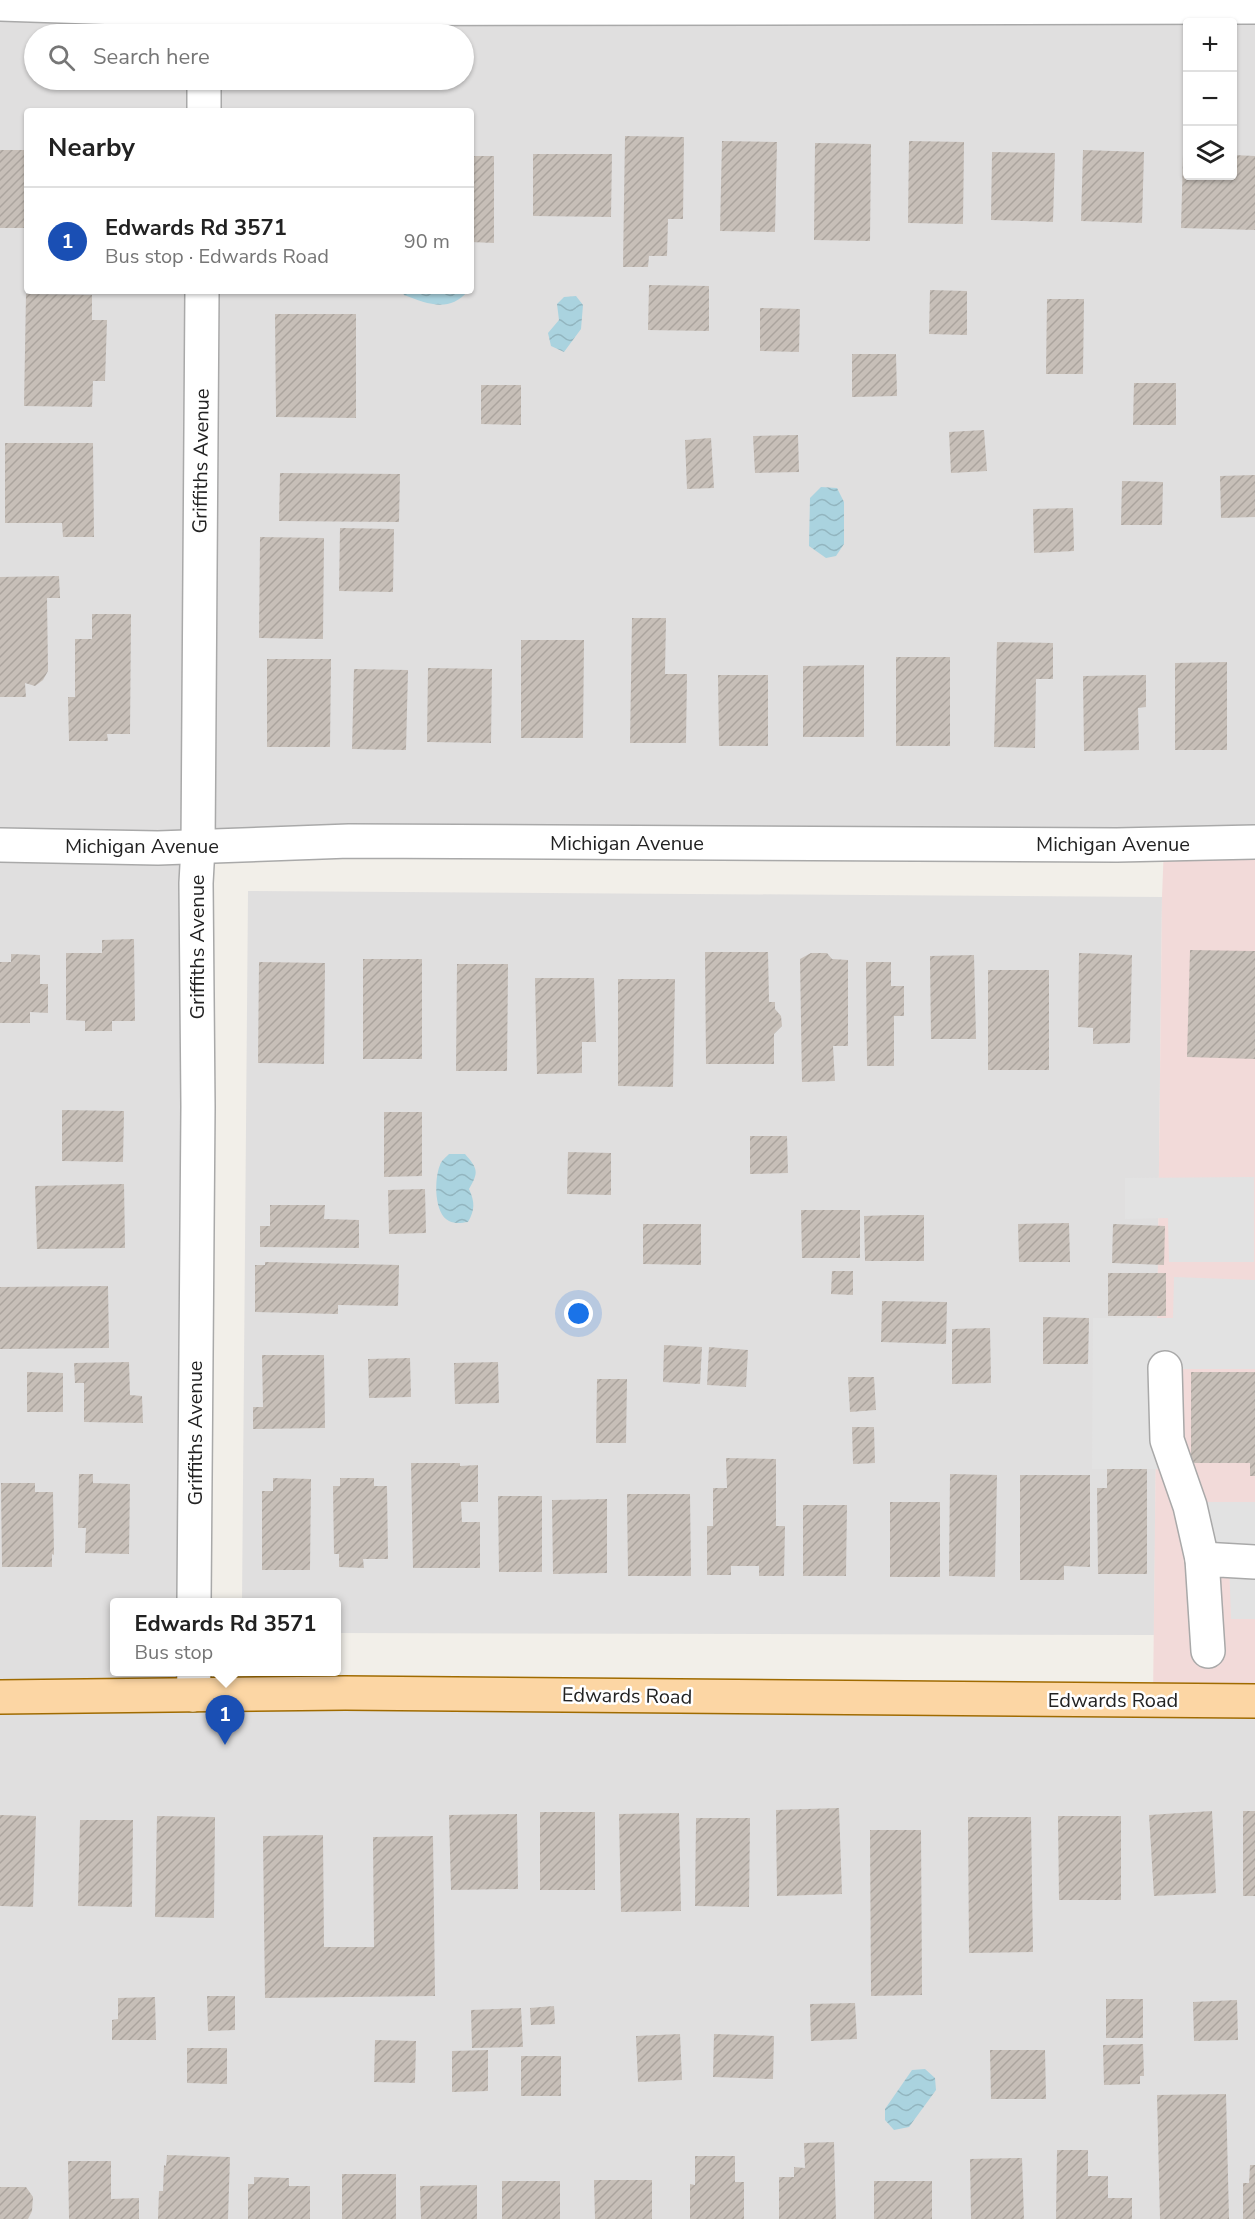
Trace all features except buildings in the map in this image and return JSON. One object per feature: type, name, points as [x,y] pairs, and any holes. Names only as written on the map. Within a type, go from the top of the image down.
[{"type":"main road","name":"Edwards Road","points":[[0,1696],[193,1683],[345,1693],[1255,1701]]},
{"type":"street","points":[[0,4],[151,9],[205,21],[1255,7]]},
{"type":"street","points":[[204,90],[204,108]]},
{"type":"street","name":"Griffiths Avenue","points":[[194,1598],[198,1107],[196,883],[202,294]]},
{"type":"street","name":"Michigan Avenue","points":[[0,845],[198,847],[349,842],[1117,845],[1255,842]]},
{"type":"street","points":[[1166,1368],[1167,1440],[1190,1506],[1202,1559],[1208,1651]]},
{"type":"street","points":[[1202,1559],[1255,1562]]},
{"type":"shaded area","points":[[0,0],[1255,0],[1255,842],[199,847],[194,1598],[110,1598],[110,1676],[193,1676],[193,1695],[1255,1701],[1255,2219],[0,2219]]},
{"type":"shaded area","points":[[1255,842],[1255,1701],[1153,1700],[1164,845]]},
{"type":"shaded area","points":[[248,891],[1162,897],[1154,1635],[341,1633],[341,1598],[242,1598]]},
{"type":"shaded area","points":[[1254,1177],[1254,1262],[1169,1262],[1168,1218],[1125,1219],[1125,1178]]},
{"type":"shaded area","points":[[1174,1277],[1255,1280],[1255,1369],[1166,1369],[1162,1469],[1092,1469],[1093,1318],[1173,1318]]},
{"type":"shaded area","points":[[1207,1502],[1255,1502],[1255,1619],[1231,1619],[1229,1561],[1202,1559],[1190,1506]]},
{"type":"water","points":[[465,294],[453,302],[438,305],[404,295]]},
{"type":"water","points":[[576,296],[583,305],[581,329],[564,352],[551,346],[548,333],[559,320],[557,304],[564,297]]},
{"type":"water","points":[[821,487],[837,488],[844,502],[844,544],[836,556],[826,558],[809,546],[810,498]]},
{"type":"water","points":[[449,1154],[465,1154],[475,1167],[476,1174],[469,1189],[473,1206],[468,1222],[449,1221],[440,1211],[438,1204],[436,1187],[438,1171],[441,1162]]},
{"type":"water","points":[[925,2069],[935,2078],[936,2090],[909,2127],[894,2130],[885,2120],[885,2109],[912,2070]]},
{"type":"place","name":"Edwards Rd 3571","points":[[225,1745]]}]
